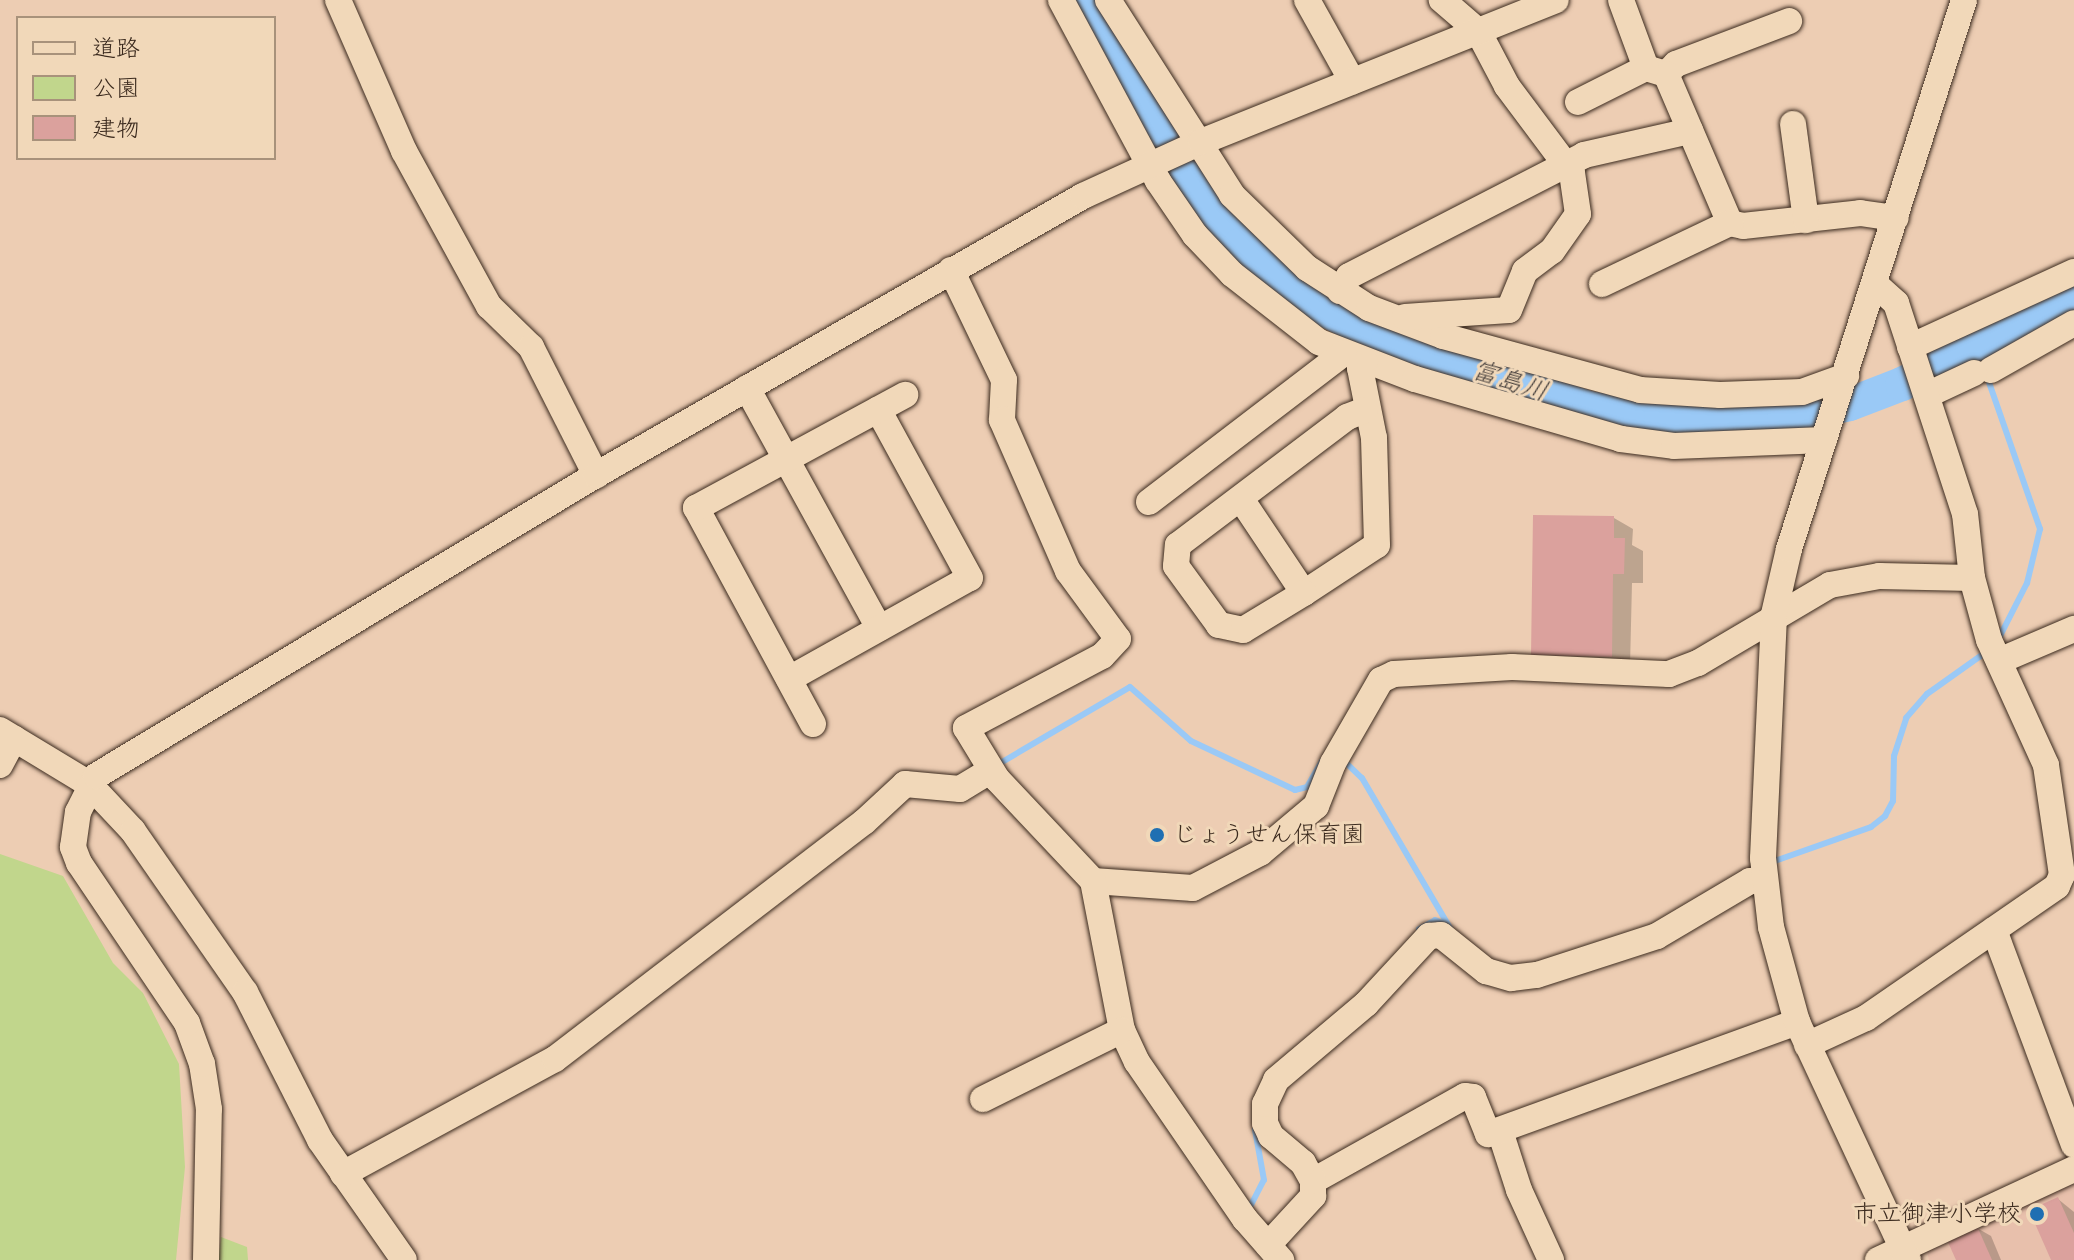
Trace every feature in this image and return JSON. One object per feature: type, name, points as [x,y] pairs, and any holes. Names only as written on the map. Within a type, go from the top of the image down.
[{"type":"street","points":[[338,0],[404,151],[489,306],[531,347],[596,475]]},
{"type":"street","points":[[1061,0],[1195,235],[1232,274],[1308,335],[1354,358],[1621,439],[1674,446],[1827,434]]},
{"type":"street","points":[[1108,0],[1148,69],[1232,195],[1266,234],[1340,291],[1398,320],[1560,371],[1640,390],[1720,395],[1802,392],[1844,380]]},
{"type":"street","points":[[1307,0],[1352,81]]},
{"type":"street","points":[[1398,320],[1509,310],[1525,271],[1552,251],[1578,214],[1578,192],[1566,164],[1507,86],[1478,31],[1442,0]]},
{"type":"street","points":[[206,1260],[209,1109],[202,1064],[187,1023],[79,863],[74,835],[89,784],[596,475],[1083,196],[1197,144],[1556,0]]},
{"type":"street","points":[[1621,0],[1690,131],[1730,223]]},
{"type":"street","points":[[1964,0],[1827,434],[1774,614],[1765,880],[1771,927],[1802,1034],[1895,1255],[2074,1169]]},
{"type":"street","points":[[1578,102],[1789,21]]},
{"type":"street","points":[[1793,124],[1806,220]]},
{"type":"street","points":[[1340,291],[1349,276],[1566,164],[1690,131]]},
{"type":"street","points":[[1602,284],[1730,223],[1806,220],[1860,213],[1896,218]]},
{"type":"street","points":[[951,270],[1004,380],[1002,420],[1068,571],[1118,639],[1102,656],[966,728],[990,771],[1093,881],[1122,1030],[1158,1100],[1274,1252],[1306,1209],[1313,1181],[1465,1096],[1473,1097],[1482,1128],[1488,1134],[1802,1034],[1852,1027],[2057,886],[2062,875],[2065,824],[2046,765],[1999,661],[1972,578],[1965,514],[1896,303],[1876,285]]},
{"type":"street","points":[[1911,351],[2074,272]]},
{"type":"street","points":[[1926,393],[1982,372],[2074,323]]},
{"type":"street","points":[[1354,358],[1360,368],[1365,410],[1374,438],[1377,545],[1243,630],[1219,625],[1176,566],[1178,545],[1347,417],[1365,410]]},
{"type":"street","points":[[1149,502],[1354,358]]},
{"type":"street","points":[[747,388],[879,628]]},
{"type":"street","points":[[813,724],[696,508],[785,457],[905,395]]},
{"type":"street","points":[[789,679],[970,578],[878,409]]},
{"type":"street","points":[[1241,499],[1304,593]]},
{"type":"street","points":[[1093,881],[1193,888],[1235,870],[1316,806],[1339,755],[1381,680],[1394,674],[1512,667],[1669,674],[1698,663],[1774,614],[1830,585],[1852,580],[1972,578]]},
{"type":"street","points":[[1999,661],[2074,629]]},
{"type":"street","points":[[0,765],[7,734],[89,784],[133,831],[245,992],[343,1174],[404,1260]]},
{"type":"street","points":[[343,1174],[555,1059],[828,850],[905,784],[960,789],[990,771]]},
{"type":"street","points":[[1313,1181],[1265,1123],[1265,1104],[1276,1080],[1366,1004],[1434,932],[1486,971],[1511,978],[1537,975],[1657,936],[1750,881],[1765,880]]},
{"type":"street","points":[[1994,930],[2074,1145]]},
{"type":"street","points":[[983,1099],[1122,1030]]},
{"type":"street","points":[[1500,1131],[1519,1190],[1551,1260]]},
{"type":"shaded area","name":"市立御津小学校","points":[[2074,1181],[2074,1260],[1929,1260],[1926,1247]]},
{"type":"green space","points":[[0,854],[63,876],[113,963],[143,993],[179,1064],[185,1167],[176,1260],[0,1260]]},
{"type":"green space","points":[[221,1237],[247,1247],[248,1260],[218,1260]]},
{"type":"building","points":[[1533,515],[1614,516],[1614,538],[1625,538],[1624,574],[1613,574],[1612,657],[1531,655]]},
{"type":"building","points":[[2058,1197],[2074,1233],[2074,1260],[2051,1260],[2029,1210]]},
{"type":"building","points":[[1977,1226],[1992,1260],[1956,1260],[1947,1240]]},
{"type":"waterway","name":"富島川","points":[[1087,0],[1190,179],[1240,245],[1325,310],[1388,341],[1589,408],[1661,417],[1784,418],[1850,404],[1902,384],[2074,298]]},
{"type":"waterway","points":[[1976,345],[2040,529],[2027,583],[1997,642]]},
{"type":"waterway","points":[[1769,863],[1871,827],[1885,816],[1893,801],[1894,756],[1906,718],[1927,694],[1986,652]]},
{"type":"waterway","points":[[997,765],[1130,687],[1191,741],[1295,790],[1307,787],[1322,761]]},
{"type":"waterway","points":[[1341,758],[1362,778],[1451,930]]},
{"type":"waterway","points":[[1419,929],[1435,920],[1444,924]]},
{"type":"waterway","points":[[1251,1205],[1264,1180],[1255,1130]]},
{"type":"place","name":"じょうせん保育園","points":[[1157,835]]},
{"type":"place","name":"市立御津小学校","points":[[2037,1214]]}]
